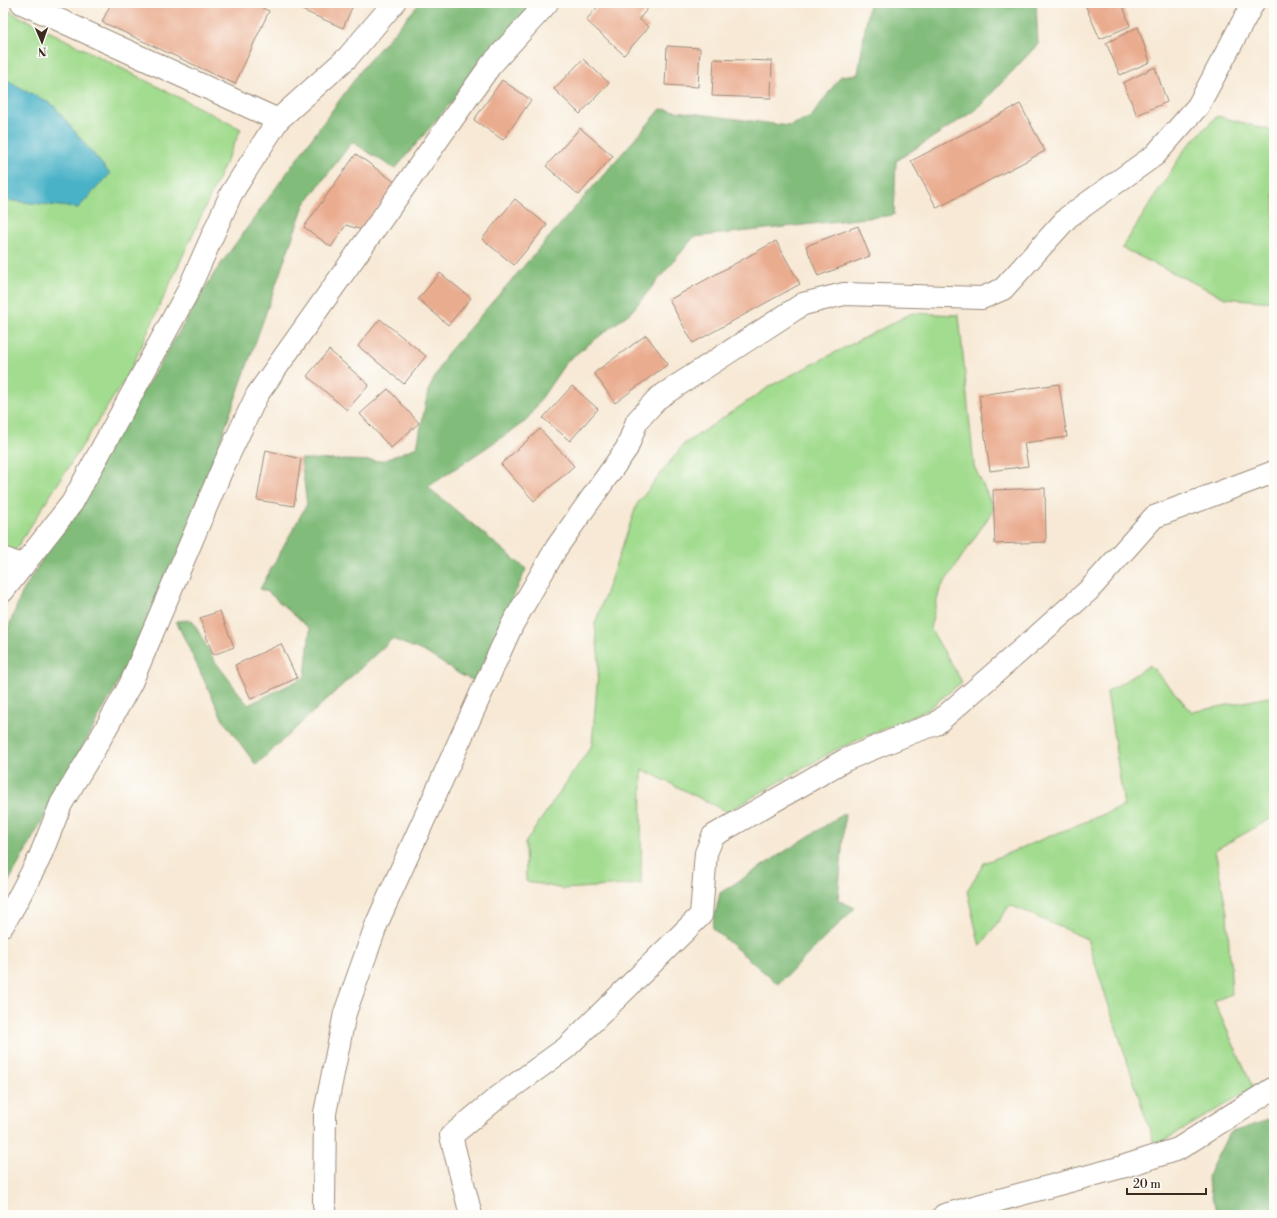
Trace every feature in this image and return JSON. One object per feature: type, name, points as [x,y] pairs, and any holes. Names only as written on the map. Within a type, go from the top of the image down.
[{"type":"street","points":[[22,3],[278,120]]},
{"type":"street","points":[[3,591],[72,503],[187,293],[231,194],[278,120],[348,57],[394,3]]},
{"type":"street","points":[[3,925],[39,859],[61,804],[95,748],[131,683],[223,467],[257,396],[490,66],[547,3]]},
{"type":"street","points":[[326,1215],[324,1204],[325,1113],[345,1013],[378,924],[512,625],[557,547],[627,448],[637,421],[658,398],[803,304],[844,294],[982,298],[1003,289],[1068,217],[1155,155],[1198,106],[1253,3]]},
{"type":"street","points":[[471,1215],[451,1136],[497,1098],[566,1048],[701,915],[706,853],[713,836],[844,760],[936,724],[1089,590],[1154,516],[1274,472]]},
{"type":"street","points":[[3,558],[23,566]]},
{"type":"street","points":[[944,1215],[1122,1168],[1178,1149],[1274,1088]]},
{"type":"green space","points":[[420,3],[535,3],[395,169],[352,142],[304,205],[179,558],[115,688],[3,892],[3,641],[22,593],[215,272],[365,65]]},
{"type":"green space","points":[[869,3],[1036,3],[1038,44],[977,109],[896,161],[894,215],[694,237],[631,312],[567,361],[526,421],[428,487],[526,569],[488,653],[477,682],[461,675],[425,652],[392,639],[256,765],[223,720],[176,621],[192,620],[214,660],[248,705],[305,677],[310,629],[268,592],[260,589],[307,504],[301,459],[382,461],[417,447],[428,391],[446,355],[661,109],[789,126],[811,117],[841,76],[858,74]]},
{"type":"green space","points":[[3,8],[241,129],[129,373],[3,569]]},
{"type":"green space","points":[[1217,116],[1274,131],[1274,302],[1225,298],[1122,248],[1185,149]]},
{"type":"green space","points":[[912,313],[959,315],[974,466],[994,509],[940,589],[930,628],[962,682],[927,710],[835,750],[727,812],[642,769],[641,884],[563,889],[526,881],[525,843],[592,745],[599,661],[595,624],[637,504],[684,444],[772,385]]},
{"type":"green space","points":[[1150,665],[1192,712],[1274,696],[1274,817],[1215,850],[1227,913],[1232,994],[1214,1001],[1253,1088],[1155,1146],[1087,939],[1010,905],[980,947],[967,891],[984,863],[1124,806],[1107,692]]},
{"type":"green space","points":[[845,813],[838,900],[855,908],[778,984],[712,928],[720,893]]},
{"type":"green space","points":[[1274,1118],[1274,1215],[1217,1215],[1207,1177],[1229,1133]]},
{"type":"water","points":[[3,78],[53,105],[110,174],[78,208],[3,200]]},
{"type":"building","points":[[111,3],[252,3],[269,11],[235,84],[102,22]]},
{"type":"building","points":[[286,3],[354,3],[343,28]]},
{"type":"building","points":[[601,3],[645,3],[649,7],[639,19],[649,27],[624,55],[586,20]]},
{"type":"building","points":[[1094,3],[1122,3],[1130,26],[1100,39],[1086,7]]},
{"type":"building","points":[[1138,27],[1150,62],[1120,75],[1106,43]]},
{"type":"building","points":[[667,46],[700,48],[698,87],[665,85]]},
{"type":"building","points":[[583,59],[609,83],[580,114],[554,89]]},
{"type":"building","points":[[714,59],[772,61],[771,98],[712,96]]},
{"type":"building","points":[[1155,67],[1167,102],[1137,115],[1123,83]]},
{"type":"building","points":[[502,80],[531,100],[503,140],[474,120]]},
{"type":"building","points":[[1020,104],[1045,151],[937,208],[911,161]]},
{"type":"building","points":[[580,128],[613,156],[579,195],[546,166]]},
{"type":"building","points":[[356,154],[396,183],[362,230],[346,225],[331,247],[304,227]]},
{"type":"building","points":[[515,199],[547,225],[514,265],[482,239]]},
{"type":"building","points":[[858,226],[870,256],[818,276],[806,246]]},
{"type":"building","points":[[776,241],[800,284],[693,343],[669,300]]},
{"type":"building","points":[[440,273],[471,298],[448,325],[418,299]]},
{"type":"building","points":[[380,319],[426,356],[404,384],[358,346]]},
{"type":"building","points":[[646,335],[668,364],[615,403],[594,373]]},
{"type":"building","points":[[329,350],[369,385],[347,410],[307,376]]},
{"type":"building","points":[[1059,384],[1067,437],[1024,443],[1028,466],[990,471],[979,395]]},
{"type":"building","points":[[572,386],[598,409],[570,441],[543,418]]},
{"type":"building","points":[[388,389],[419,423],[391,448],[360,414]]},
{"type":"building","points":[[540,429],[574,466],[534,501],[501,464]]},
{"type":"building","points":[[266,450],[301,459],[294,506],[257,500]]},
{"type":"building","points":[[1045,488],[1046,542],[995,544],[993,490]]},
{"type":"building","points":[[220,611],[234,647],[213,655],[200,618]]},
{"type":"building","points":[[281,644],[297,678],[251,699],[235,665]]}]
